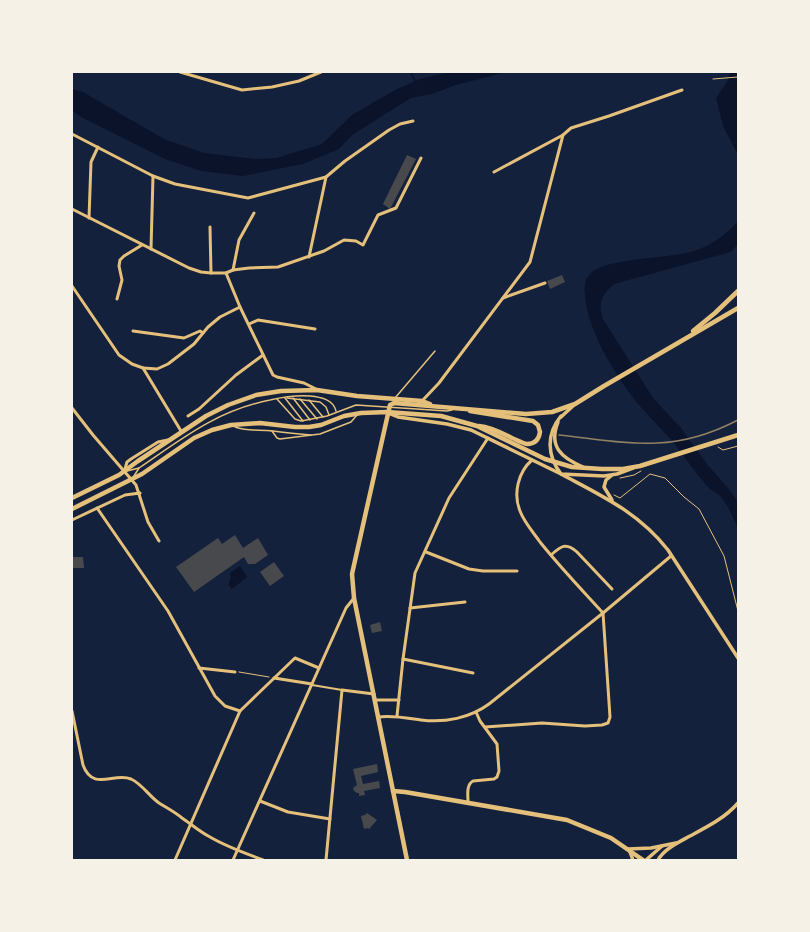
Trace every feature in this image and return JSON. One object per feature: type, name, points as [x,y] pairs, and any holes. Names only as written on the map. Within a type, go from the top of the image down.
[{"type":"main road","points":[[677,344],[708,319],[738,291]]},
{"type":"main road","points":[[407,860],[354,598],[352,574],[389,406],[394,403],[532,414],[557,410],[575,404],[738,308]]},
{"type":"main road","points":[[72,498],[118,476],[181,431],[220,409],[251,396],[281,391],[317,390],[393,400],[422,401],[438,406]]},
{"type":"main road","points":[[72,509],[149,470],[192,440],[212,430],[231,425],[260,423],[309,427],[321,425],[344,416],[358,413],[387,412],[441,416],[496,430],[525,444],[531,444],[538,438],[540,432],[538,425],[533,421],[481,414],[461,408]]},
{"type":"main road","points":[[477,426],[534,455],[553,462],[572,467],[611,469],[645,466],[738,434]]},
{"type":"main road","points":[[393,791],[468,802],[567,820],[604,834],[643,860]]},
{"type":"street","points":[[180,72],[242,90],[272,87],[299,81],[320,72]]},
{"type":"street","points":[[494,172],[563,135],[571,128],[682,90]]},
{"type":"street","points":[[72,134],[154,176],[175,184],[248,198],[326,176],[389,130],[400,124],[413,121]]},
{"type":"street","points":[[422,401],[439,383],[530,262],[563,135]]},
{"type":"street","points":[[89,218],[91,162],[98,148]]},
{"type":"street","points":[[72,209],[189,268],[201,272],[226,273],[233,270],[278,267],[324,251],[344,240],[356,241],[363,245],[378,215],[396,208],[421,158]]},
{"type":"street","points":[[151,249],[154,176]]},
{"type":"street","points":[[309,257],[326,176]]},
{"type":"street","points":[[233,270],[239,240],[254,213]]},
{"type":"street","points":[[210,227],[211,273]]},
{"type":"street","points":[[117,299],[122,280],[119,266],[120,260],[142,245]]},
{"type":"street","points":[[226,273],[271,373],[275,376],[304,383],[317,390]]},
{"type":"street","points":[[503,298],[545,283]]},
{"type":"street","points":[[72,286],[119,355],[132,364],[143,368],[157,369],[168,364],[194,344],[208,327],[220,317],[240,307]]},
{"type":"street","points":[[249,324],[258,320],[316,329]]},
{"type":"street","points":[[133,331],[184,338],[200,331],[203,333]]},
{"type":"street","points":[[188,416],[199,409],[236,375],[263,356]]},
{"type":"street","points":[[143,368],[181,431]]},
{"type":"street","points":[[561,474],[553,462],[550,443],[551,435],[553,427],[561,416],[575,404]]},
{"type":"street","points":[[72,408],[136,485],[140,493],[148,522],[160,541]]},
{"type":"street","points":[[387,412],[404,418],[452,425],[471,430],[612,501],[646,526],[661,542],[738,658]]},
{"type":"street","points":[[561,416],[555,434],[555,441],[558,450],[568,460],[587,468]]},
{"type":"street","points":[[398,716],[398,700],[415,574],[449,498],[488,438]]},
{"type":"street","points":[[485,727],[542,722],[578,726],[604,725],[608,722],[610,717],[603,613],[551,555],[528,526],[518,506],[517,493],[519,480],[525,468],[532,460]]},
{"type":"street","points":[[612,501],[604,487],[606,480],[635,467]]},
{"type":"street","points":[[561,474],[613,477]]},
{"type":"street","points":[[72,520],[125,495],[140,493]]},
{"type":"street","points":[[97,508],[168,611],[218,700],[225,706],[240,712]]},
{"type":"street","points":[[551,555],[561,547],[572,547],[612,589]]},
{"type":"street","points":[[426,552],[469,569],[483,571],[517,571]]},
{"type":"street","points":[[378,717],[398,716],[440,721],[456,719],[476,712],[490,704],[671,556]]},
{"type":"street","points":[[233,860],[346,608],[354,598]]},
{"type":"street","points":[[410,608],[466,602]]},
{"type":"street","points":[[174,860],[191,825],[240,712],[295,658],[319,668]]},
{"type":"street","points":[[403,659],[473,673]]},
{"type":"street","points":[[199,668],[236,672]]},
{"type":"street","points":[[274,678],[374,694]]},
{"type":"street","points":[[326,860],[342,690]]},
{"type":"street","points":[[375,700],[398,700]]},
{"type":"street","points":[[72,711],[83,765],[90,775],[101,780],[124,777],[131,779],[140,785],[153,798],[211,838],[263,860]]},
{"type":"street","points":[[468,802],[468,786],[470,782],[494,779],[497,777],[499,772],[497,744],[476,712]]},
{"type":"street","points":[[260,801],[288,812],[330,819]]},
{"type":"street","points":[[658,860],[662,854],[679,842],[719,819],[738,803]]},
{"type":"street","points":[[633,860],[628,849],[644,849],[679,842]]},
{"type":"street","points":[[646,860],[663,846]]},
{"type":"lane","points":[[393,400],[435,351]]},
{"type":"lane","points":[[132,479],[139,468],[187,435],[211,420],[251,404],[294,396],[317,397],[325,399],[333,405],[336,411]]},
{"type":"lane","points":[[285,398],[320,402],[326,408],[329,415]]},
{"type":"lane","points":[[285,398],[303,421]]},
{"type":"lane","points":[[293,398],[310,420]]},
{"type":"lane","points":[[276,399],[295,419],[299,421],[323,417],[356,405],[447,411],[461,408]]},
{"type":"lane","points":[[300,399],[317,418]]},
{"type":"lane","points":[[309,400],[323,417]]},
{"type":"lane","points":[[378,406],[387,412]]},
{"type":"lane","points":[[272,431],[277,438],[280,439],[314,435],[352,422],[358,413]]},
{"type":"lane","points":[[231,425],[246,431],[272,431],[290,434],[314,435]]},
{"type":"lane","points":[[124,471],[139,468]]},
{"type":"path","points":[[713,79],[738,77]]},
{"type":"path","points":[[714,447],[719,447],[723,450],[738,446]]},
{"type":"path","points":[[613,477],[634,475],[645,466]]},
{"type":"path","points":[[614,494],[620,498],[650,474],[664,478],[684,498],[699,509],[724,556],[738,611]]},
{"type":"path","points":[[236,672],[274,678]]},
{"type":"water","points":[[450,72],[506,72],[456,85],[432,94],[411,98],[352,135],[339,149],[303,164],[243,176],[201,171],[165,159],[81,117],[72,110],[72,89],[83,92],[164,139],[204,153],[256,159],[276,158],[322,144],[352,115],[395,90],[420,79]]},
{"type":"water","points":[[730,72],[738,72],[738,155],[723,126],[716,98],[727,82]]},
{"type":"water","points":[[738,221],[738,244],[731,252],[614,284],[603,296],[601,308],[603,319],[653,398],[681,428],[707,464],[737,501],[738,529],[733,517],[721,497],[702,481],[672,441],[630,394],[613,368],[597,339],[591,324],[584,290],[587,277],[597,269],[608,265],[638,259],[683,254],[694,251],[707,246],[718,239],[729,231]]},
{"type":"water","points":[[240,566],[247,577],[232,589],[228,585],[231,577],[230,573]]},
{"type":"building","points":[[407,155],[416,159],[390,209],[383,204]]},
{"type":"building","points":[[562,275],[565,282],[550,289],[547,281]]},
{"type":"building","points":[[235,535],[243,548],[258,538],[268,555],[255,564],[248,564],[244,557],[194,592],[176,567],[218,538],[222,544]]},
{"type":"building","points":[[73,557],[83,557],[84,568],[73,568]]},
{"type":"building","points":[[274,562],[284,576],[270,586],[260,572]]},
{"type":"building","points":[[380,622],[382,631],[372,633],[370,625]]},
{"type":"building","points":[[377,764],[378,772],[361,776],[363,784],[379,781],[380,788],[364,791],[365,795],[359,796],[359,793],[354,791],[353,788],[357,785],[353,769]]},
{"type":"building","points":[[367,813],[377,820],[369,829],[364,829],[361,816]]},
{"type":"waterway","points":[[410,72],[416,82]]},
{"type":"railway","points":[[559,435],[633,443],[667,442],[699,436],[738,420]]}]
